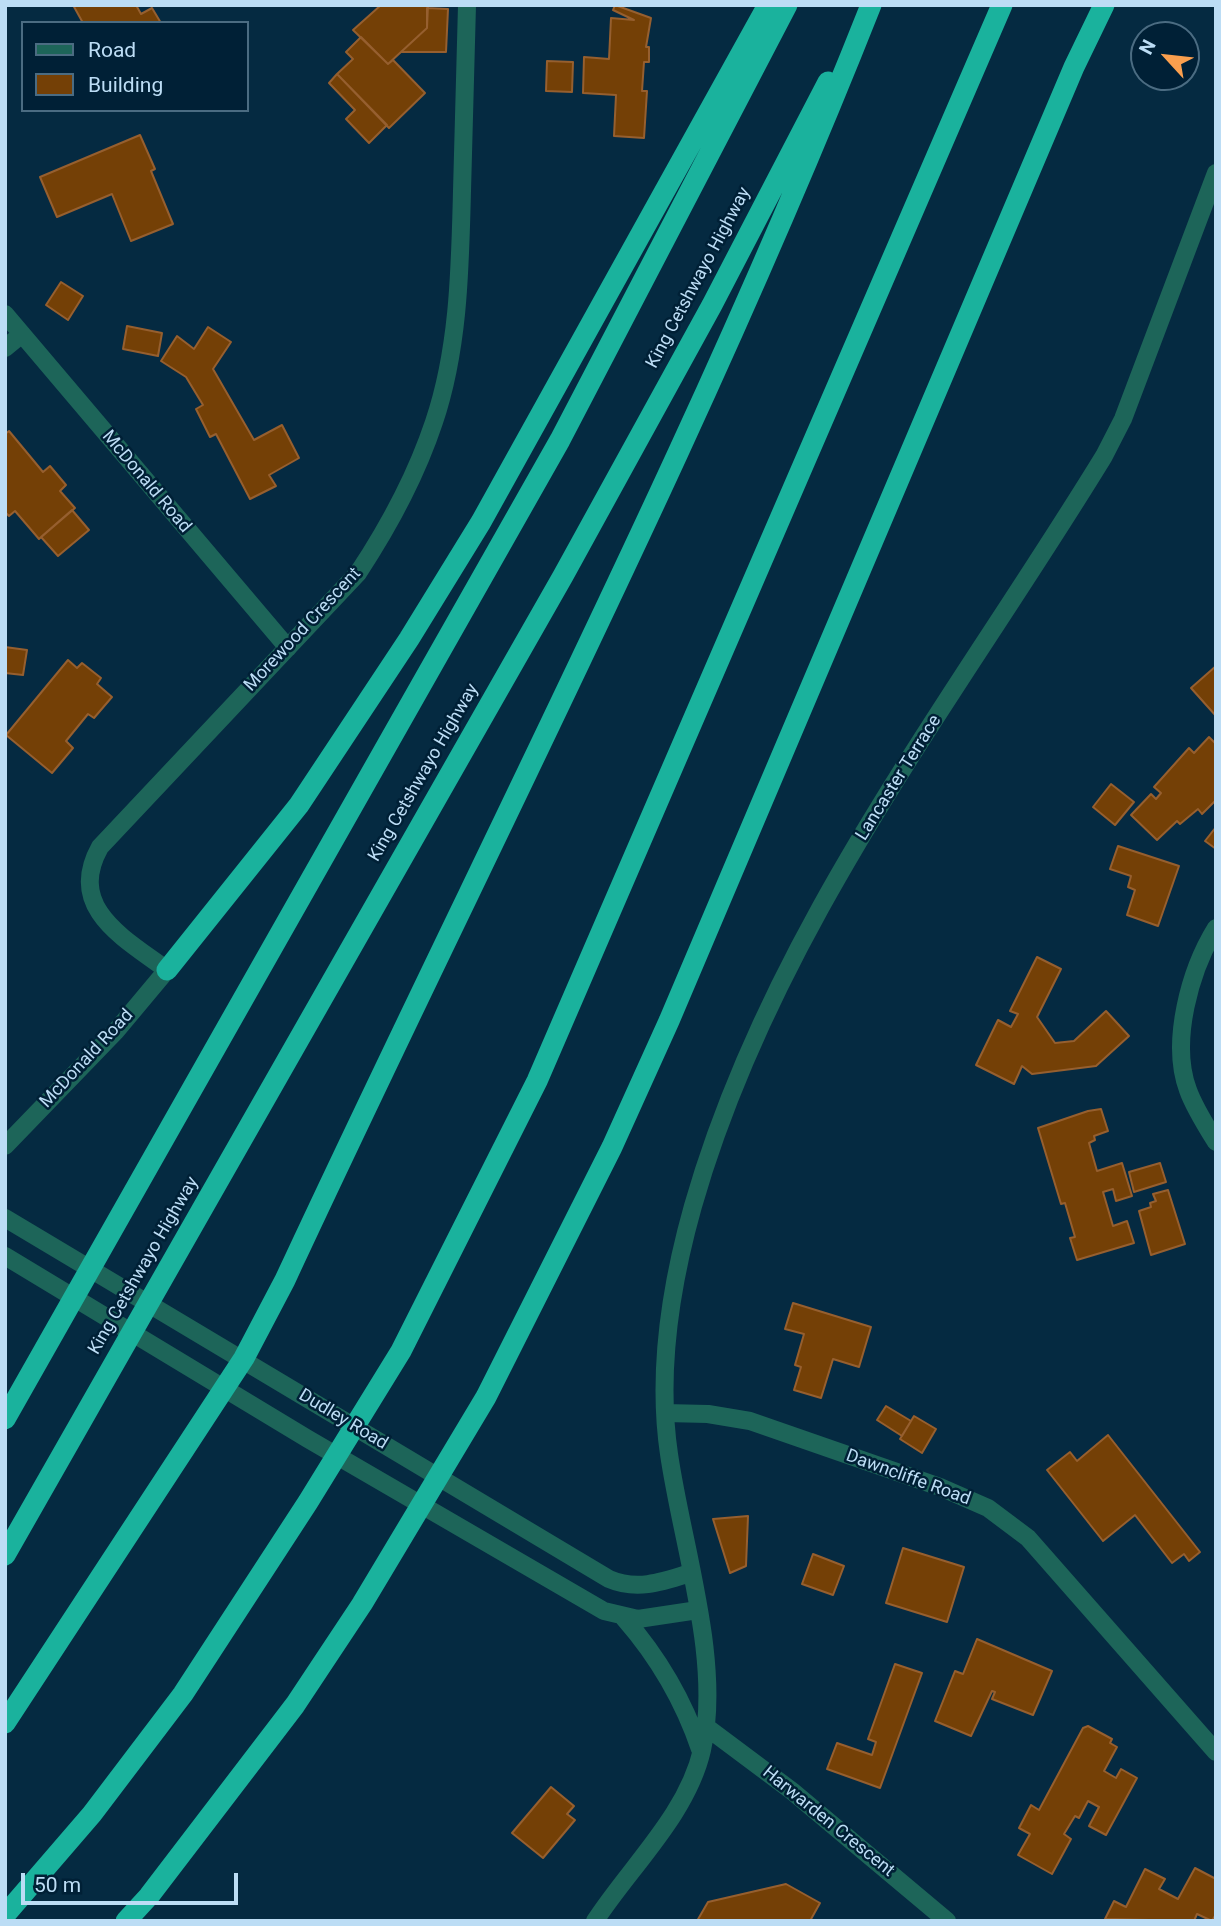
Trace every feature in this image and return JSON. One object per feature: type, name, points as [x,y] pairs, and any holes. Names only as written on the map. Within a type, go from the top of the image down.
[{"type":"highway","points":[[167,970],[299,805],[409,639],[481,522],[768,5]]},
{"type":"highway","points":[[5,1419],[561,440],[787,5]]},
{"type":"highway","points":[[5,1723],[244,1359],[285,1280],[707,390],[806,170],[869,5]]},
{"type":"highway","name":"King Cetshwayo Highway","points":[[5,1555],[563,576],[712,304],[869,5]]},
{"type":"highway","points":[[5,1915],[92,1814],[183,1694],[308,1502],[401,1351],[537,1081],[1002,5]]},
{"type":"highway","points":[[126,1921],[214,1814],[295,1705],[362,1604],[486,1397],[606,1158],[669,1021],[1074,67],[1104,5]]},
{"type":"street","name":"Morewood Crescent","points":[[167,970],[113,930],[99,914],[92,901],[88,881],[92,860],[113,830],[331,605],[358,573],[380,540],[418,465],[435,420],[455,324],[460,264],[467,5]]},
{"type":"street","name":"Lancaster Terrace","points":[[665,1413],[666,1359],[677,1274],[693,1206],[748,1055],[775,996],[881,802],[1104,457],[1123,419],[1216,173]]},
{"type":"street","name":"McDonald Road","points":[[5,314],[288,648]]},
{"type":"street","points":[[5,348],[22,334]]},
{"type":"street","points":[[1216,929],[1193,979],[1180,1035],[1187,1088],[1216,1142]]},
{"type":"street","name":"McDonald Road","points":[[5,1146],[116,1031],[167,970]]},
{"type":"street","name":"Dudley Road","points":[[5,1217],[609,1579],[623,1585],[642,1586],[690,1573]]},
{"type":"street","name":"Dudley Road","points":[[5,1256],[604,1611],[624,1618],[653,1619],[698,1611]]},
{"type":"street","points":[[595,1921],[682,1798],[701,1753],[705,1726],[705,1661],[668,1452],[665,1413]]},
{"type":"street","name":"Dawncliffe Road","points":[[665,1413],[708,1414],[750,1421],[940,1487],[988,1508],[1028,1538],[1216,1752]]},
{"type":"street","name":"Dudley Road","points":[[624,1618],[670,1679],[687,1708],[701,1753]]},
{"type":"street","name":"Harwarden Crescent","points":[[705,1726],[792,1791],[947,1921]]},
{"type":"building","points":[[73,5],[136,5],[141,14],[152,8],[160,21],[82,21]]},
{"type":"building","points":[[381,5],[428,5],[427,28],[388,64],[353,30]]},
{"type":"building","points":[[615,5],[651,18],[646,47],[649,47],[649,62],[644,62],[642,91],[647,91],[644,138],[614,136],[616,95],[583,93],[584,57],[609,59],[611,18],[634,20],[613,10]]},
{"type":"building","points":[[427,8],[448,9],[446,52],[401,52],[427,28]]},
{"type":"building","points":[[361,37],[388,64],[393,60],[425,93],[389,128],[337,74],[353,59],[346,52]]},
{"type":"building","points":[[547,61],[573,62],[572,92],[546,91]]},
{"type":"building","points":[[337,74],[387,125],[369,143],[346,119],[355,110],[329,83]]},
{"type":"building","points":[[140,135],[155,169],[151,171],[173,224],[131,241],[112,194],[57,217],[40,177]]},
{"type":"building","points":[[61,282],[83,296],[68,320],[46,305]]},
{"type":"building","points":[[127,326],[162,333],[158,356],[123,349]]},
{"type":"building","points":[[208,327],[231,342],[213,369],[254,440],[282,425],[299,458],[269,475],[276,486],[250,499],[216,434],[210,437],[196,409],[203,405],[186,377],[161,361],[177,336],[194,349]]},
{"type":"building","points":[[9,431],[43,472],[50,466],[66,485],[60,491],[75,508],[39,539],[15,511],[9,516],[5,512],[5,434]]},
{"type":"building","points":[[72,510],[89,530],[58,556],[41,537]]},
{"type":"building","points":[[5,647],[27,650],[23,675],[5,673]]},
{"type":"building","points":[[68,660],[77,668],[82,663],[101,678],[97,684],[112,697],[94,718],[88,714],[66,741],[73,748],[52,773],[6,735]]},
{"type":"building","points":[[1216,666],[1216,716],[1191,688]]},
{"type":"building","points":[[1209,737],[1216,744],[1216,800],[1202,814],[1198,809],[1180,824],[1177,821],[1157,840],[1131,815],[1151,794],[1156,799],[1161,793],[1154,787],[1189,748],[1194,753]]},
{"type":"building","points":[[1111,784],[1134,802],[1115,825],[1093,807]]},
{"type":"building","points":[[1216,827],[1216,849],[1205,841]]},
{"type":"building","points":[[1118,846],[1179,866],[1158,926],[1127,915],[1135,890],[1128,887],[1131,876],[1110,869]]},
{"type":"building","points":[[1037,957],[1061,969],[1037,1017],[1055,1043],[1074,1041],[1106,1011],[1129,1036],[1096,1066],[1032,1074],[1022,1066],[1014,1084],[976,1065],[998,1020],[1011,1027],[1018,1014],[1010,1011]]},
{"type":"building","points":[[1101,1109],[1108,1131],[1094,1136],[1095,1140],[1089,1143],[1097,1171],[1122,1163],[1132,1196],[1116,1201],[1113,1189],[1103,1192],[1113,1226],[1127,1221],[1134,1243],[1077,1260],[1070,1238],[1075,1237],[1065,1203],[1061,1204],[1038,1128]]},
{"type":"building","points":[[1160,1163],[1166,1182],[1134,1192],[1129,1172]]},
{"type":"building","points":[[1168,1190],[1185,1244],[1151,1255],[1139,1211],[1151,1207],[1150,1203],[1156,1201],[1153,1194]]},
{"type":"building","points":[[793,1303],[871,1327],[859,1367],[833,1359],[821,1398],[794,1390],[801,1367],[795,1365],[804,1334],[785,1329]]},
{"type":"building","points":[[886,1406],[911,1421],[902,1436],[877,1420]]},
{"type":"building","points":[[914,1416],[936,1429],[922,1453],[900,1439]]},
{"type":"building","points":[[1108,1435],[1200,1552],[1189,1561],[1184,1554],[1172,1563],[1135,1515],[1103,1541],[1047,1470],[1070,1452],[1077,1461]]},
{"type":"building","points":[[748,1516],[746,1566],[730,1573],[713,1519]]},
{"type":"building","points":[[903,1548],[964,1567],[947,1622],[886,1603]]},
{"type":"building","points":[[813,1554],[844,1566],[833,1595],[802,1584]]},
{"type":"building","points":[[977,1639],[1052,1671],[1033,1715],[992,1699],[995,1692],[992,1691],[971,1736],[935,1721],[955,1671],[963,1674]]},
{"type":"building","points":[[895,1664],[922,1673],[880,1788],[827,1769],[837,1743],[872,1755],[876,1742],[868,1739]]},
{"type":"building","points":[[1088,1726],[1112,1739],[1110,1743],[1117,1747],[1104,1771],[1116,1778],[1121,1769],[1137,1778],[1106,1835],[1089,1826],[1099,1807],[1088,1801],[1079,1818],[1075,1816],[1064,1834],[1071,1839],[1052,1874],[1018,1855],[1030,1834],[1019,1828],[1031,1805],[1039,1810],[1083,1728]]},
{"type":"building","points":[[551,1787],[574,1806],[567,1814],[575,1820],[543,1858],[512,1833]]},
{"type":"building","points":[[1195,1868],[1216,1879],[1216,1914],[1212,1921],[1197,1914],[1194,1921],[1105,1919],[1114,1901],[1126,1907],[1145,1869],[1165,1879],[1159,1889],[1178,1899]]},
{"type":"building","points":[[786,1884],[820,1903],[810,1921],[697,1921],[708,1902]]}]
